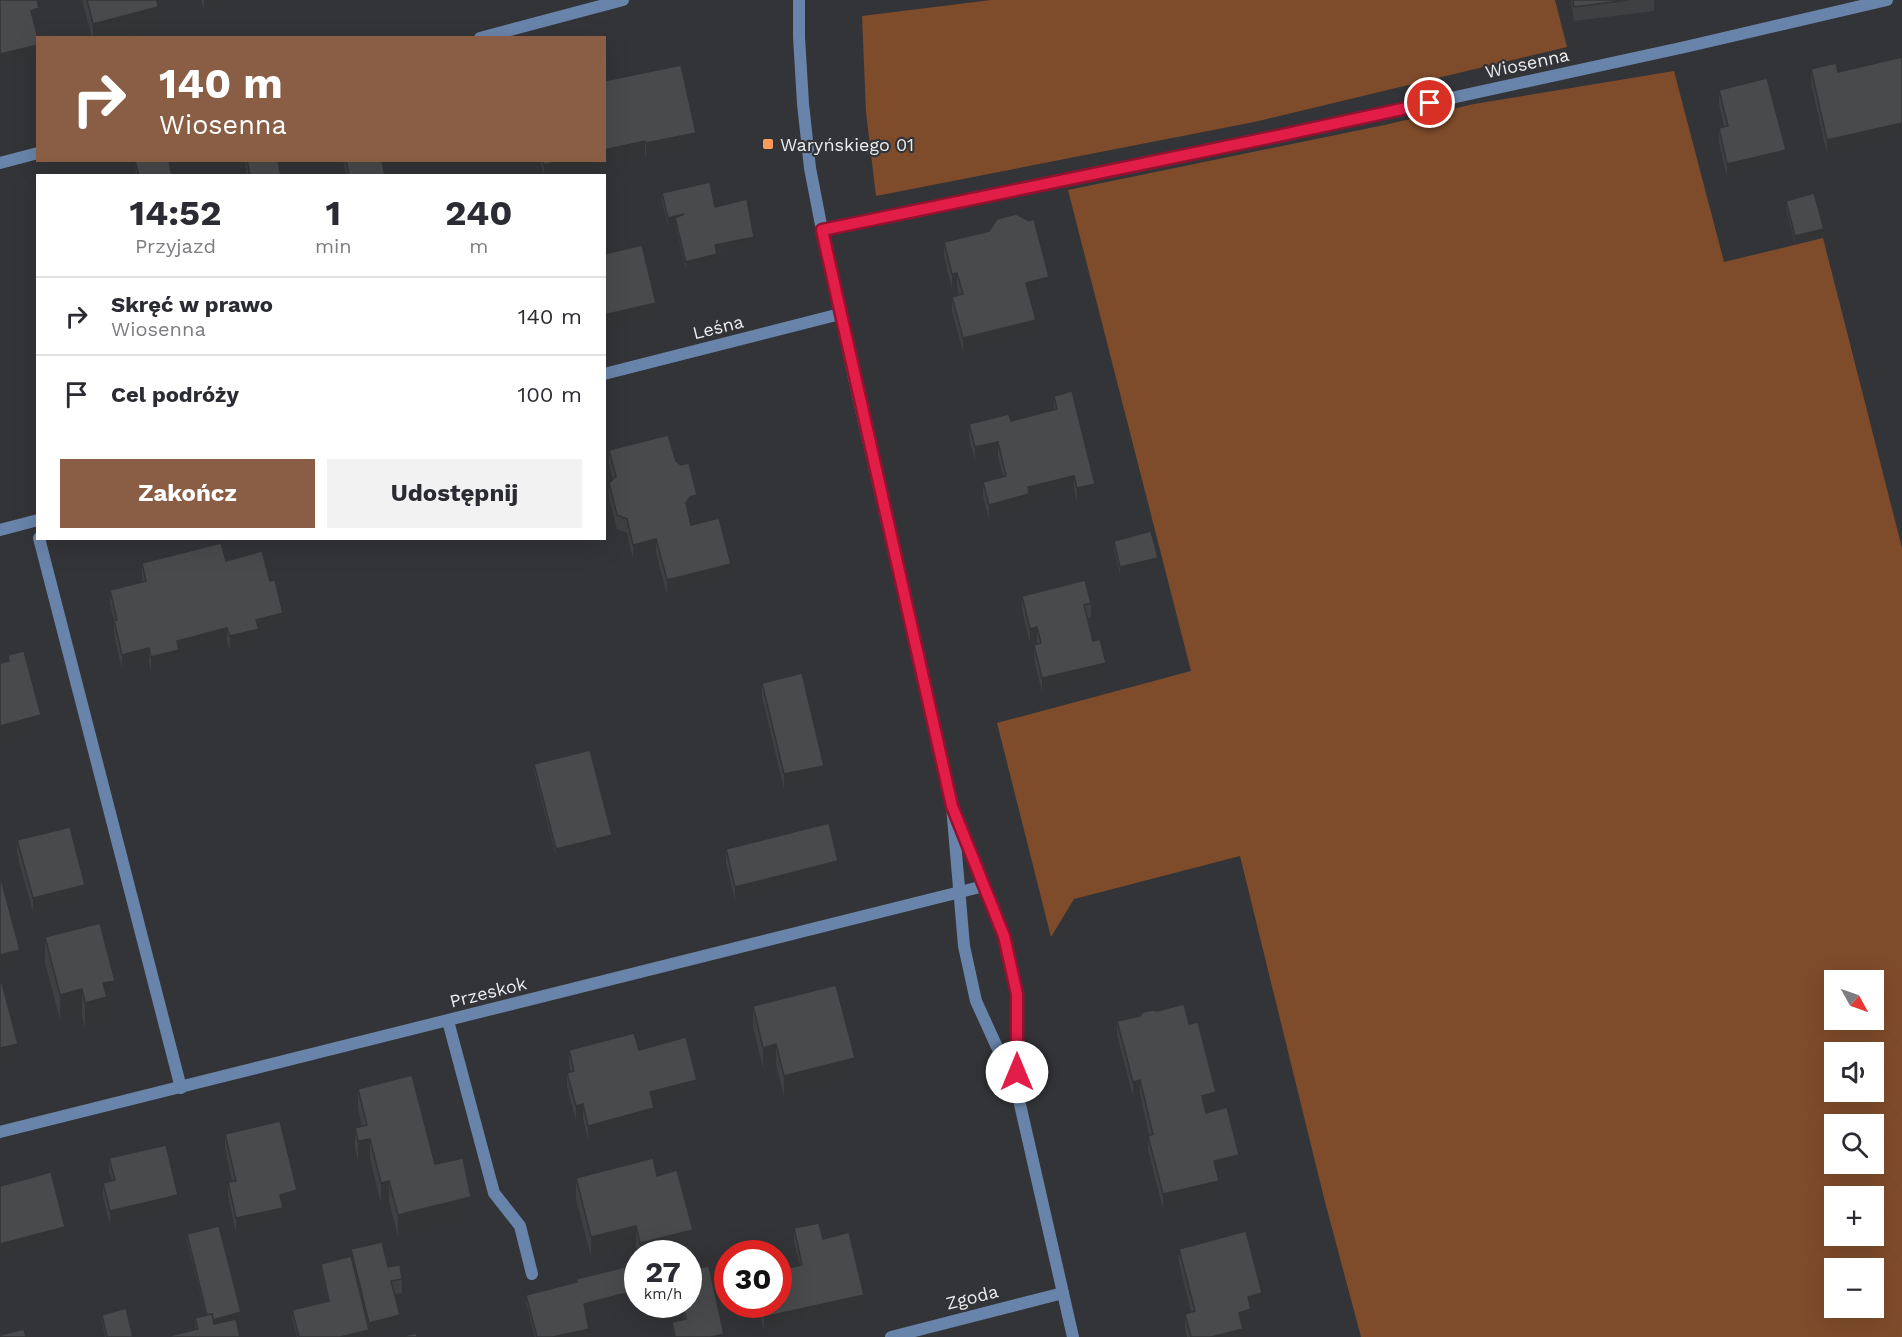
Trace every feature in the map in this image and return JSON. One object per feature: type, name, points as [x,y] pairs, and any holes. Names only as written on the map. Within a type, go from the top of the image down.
[{"type":"street","points":[[488,36],[623,0]]},
{"type":"street","points":[[799,0],[803,104],[810,168],[840,314],[952,806],[964,946],[976,1001],[1017,1091],[1073,1337]]},
{"type":"street","name":"Wiosenna","points":[[822,230],[1291,133],[1685,47],[1887,0]]},
{"type":"street","points":[[0,163],[36,154]]},
{"type":"street","name":"Leśna","points":[[606,373],[840,314]]},
{"type":"street","points":[[0,530],[36,525]]},
{"type":"street","points":[[40,540],[181,1088]]},
{"type":"street","points":[[952,806],[1004,936],[1017,994],[1017,1091]]},
{"type":"street","name":"Przeskok","points":[[0,1132],[984,886]]},
{"type":"street","points":[[448,1021],[494,1193],[520,1226],[532,1274]]},
{"type":"street","name":"Zgoda","points":[[891,1337],[1063,1293]]},
{"type":"shaded area","points":[[991,0],[1555,0],[1567,47],[1254,122],[876,196],[866,112],[862,16]]},
{"type":"shaded area","points":[[1674,71],[1724,262],[1823,238],[1902,548],[1902,1337],[1361,1337],[1324,1198],[1240,856],[1074,899],[1051,937],[997,723],[1191,671],[1068,190],[1389,124],[1474,104]]},
{"type":"building","points":[[0,0],[37,0],[39,8],[31,11],[37,36],[36,45],[0,54]]},
{"type":"building","points":[[87,0],[157,0],[158,7],[93,24]]},
{"type":"building","points":[[1573,0],[1629,0],[1574,7]]},
{"type":"building","points":[[1902,57],[1902,123],[1827,140],[1811,69],[1836,63],[1838,72]]},
{"type":"building","points":[[681,65],[696,133],[606,150],[606,81]]},
{"type":"building","points":[[1767,78],[1786,150],[1727,164],[1719,128],[1728,126],[1719,90]]},
{"type":"building","points":[[136,162],[169,162],[172,174],[138,174]]},
{"type":"building","points":[[247,162],[278,162],[281,174],[250,174]]},
{"type":"building","points":[[346,162],[382,162],[385,174],[349,174]]},
{"type":"building","points":[[710,182],[715,207],[747,199],[754,237],[715,245],[717,254],[686,262],[675,218],[684,214],[668,218],[662,193]]},
{"type":"building","points":[[1814,193],[1824,229],[1795,236],[1786,201]]},
{"type":"building","points":[[1016,214],[1029,221],[1034,219],[1049,277],[1026,283],[1036,320],[963,338],[952,297],[963,294],[957,273],[952,274],[944,242],[989,231],[997,219]]},
{"type":"building","points":[[642,245],[656,303],[606,315],[606,254]]},
{"type":"building","points":[[1072,391],[1095,484],[1077,488],[1074,476],[1028,487],[1029,494],[989,505],[983,482],[1006,476],[998,442],[975,447],[969,424],[1009,414],[1011,421],[1057,409],[1054,396]]},
{"type":"building","points":[[668,435],[676,461],[681,465],[689,463],[697,495],[690,497],[686,503],[691,525],[719,518],[731,564],[667,580],[656,539],[633,545],[627,519],[617,515],[609,483],[616,476],[609,450]]},
{"type":"building","points":[[1151,531],[1158,558],[1120,567],[1114,541]]},
{"type":"building","points":[[221,543],[226,561],[262,551],[270,581],[275,580],[283,613],[256,620],[259,629],[230,636],[227,628],[177,641],[179,650],[151,657],[149,648],[122,655],[110,590],[146,581],[142,563]]},
{"type":"building","points":[[1085,580],[1091,603],[1084,605],[1093,641],[1100,639],[1106,663],[1042,678],[1034,645],[1041,643],[1037,627],[1030,629],[1022,596]]},
{"type":"building","points":[[24,651],[41,715],[0,726],[0,663],[9,661],[8,655]]},
{"type":"building","points":[[802,673],[824,766],[784,774],[762,683]]},
{"type":"building","points":[[590,750],[612,835],[556,849],[534,764]]},
{"type":"building","points":[[829,823],[838,861],[735,887],[726,849]]},
{"type":"building","points":[[70,827],[85,885],[33,898],[17,840]]},
{"type":"building","points":[[0,875],[20,950],[0,955]]},
{"type":"building","points":[[100,923],[115,981],[103,983],[107,997],[85,1003],[82,989],[60,995],[45,937]]},
{"type":"building","points":[[2,983],[18,1044],[0,1048],[0,984]]},
{"type":"building","points":[[836,985],[855,1058],[784,1076],[776,1044],[763,1048],[753,1006]]},
{"type":"building","points":[[1184,1004],[1189,1024],[1198,1022],[1216,1092],[1202,1096],[1206,1113],[1227,1107],[1239,1155],[1214,1161],[1219,1181],[1163,1194],[1148,1136],[1153,1134],[1140,1080],[1133,1082],[1117,1021],[1140,1016],[1143,1012]]},
{"type":"building","points":[[634,1033],[639,1050],[686,1037],[697,1080],[650,1092],[654,1108],[588,1126],[583,1104],[576,1106],[567,1073],[574,1071],[569,1050]]},
{"type":"building","points":[[412,1075],[435,1164],[463,1158],[471,1197],[398,1215],[389,1181],[381,1183],[370,1139],[358,1141],[355,1128],[367,1125],[358,1089]]},
{"type":"building","points":[[280,1121],[297,1190],[280,1195],[283,1208],[236,1218],[228,1182],[236,1181],[225,1134]]},
{"type":"building","points":[[166,1145],[178,1195],[110,1211],[103,1183],[115,1180],[109,1158]]},
{"type":"building","points":[[653,1158],[657,1176],[677,1170],[693,1230],[652,1240],[639,1240],[636,1226],[591,1237],[576,1178]]},
{"type":"building","points":[[51,1172],[65,1227],[0,1244],[0,1186]]},
{"type":"building","points":[[819,1223],[823,1239],[849,1232],[864,1295],[792,1311],[792,1267],[802,1265],[794,1228]]},
{"type":"building","points":[[219,1226],[241,1312],[213,1320],[212,1314],[207,1315],[187,1234]]},
{"type":"building","points":[[1246,1231],[1262,1293],[1248,1297],[1251,1309],[1239,1313],[1243,1329],[1211,1337],[1191,1337],[1185,1314],[1195,1311],[1179,1249]]},
{"type":"building","points":[[382,1242],[388,1267],[400,1265],[402,1279],[391,1281],[400,1315],[369,1323],[351,1249]]},
{"type":"building","points":[[351,1256],[369,1330],[340,1337],[299,1337],[292,1310],[329,1301],[321,1264]]},
{"type":"building","points":[[709,1266],[714,1289],[714,1318],[720,1318],[724,1334],[711,1337],[675,1337],[672,1322],[686,1318],[702,1318],[702,1267]]},
{"type":"building","points":[[624,1267],[624,1294],[584,1304],[589,1329],[553,1337],[537,1337],[526,1295],[577,1282],[576,1279]]},
{"type":"building","points":[[126,1308],[133,1337],[107,1337],[102,1315]]},
{"type":"building","points":[[212,1314],[214,1324],[236,1319],[240,1337],[165,1337],[198,1329],[195,1318]]},
{"type":"building","points":[[24,1329],[26,1337],[0,1337],[0,1335]]},
{"type":"building","points":[[417,1333],[417,1337],[398,1337]]},
{"type":"place","name":"Waryńskiego 01","points":[[768,144]]},
{"type":"route","points":[[1017,1072],[1017,994],[1004,936],[952,806],[822,230],[1430,103]]}]
